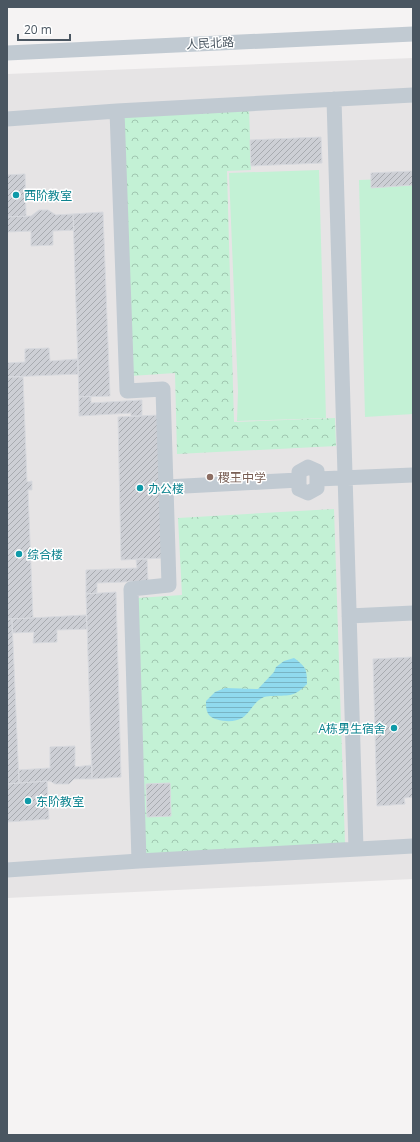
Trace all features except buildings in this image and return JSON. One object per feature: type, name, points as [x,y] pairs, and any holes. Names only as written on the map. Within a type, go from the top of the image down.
[{"type":"street","name":"人民北路","points":[[7,53],[413,34]]},
{"type":"street","points":[[7,119],[117,111],[413,95]]},
{"type":"street","points":[[334,99],[356,849]]},
{"type":"street","points":[[117,111],[127,391],[163,390],[169,585],[131,588],[139,861]]},
{"type":"street","points":[[166,487],[298,480],[299,489],[308,493],[318,488],[318,479],[413,474]]},
{"type":"street","points":[[349,616],[413,613]]},
{"type":"street","points":[[7,870],[413,846]]},
{"type":"shaded area","name":"稷王中学","points":[[413,58],[413,879],[7,898],[7,74]]},
{"type":"green space","points":[[249,107],[251,170],[227,171],[234,422],[335,418],[336,446],[177,454],[175,373],[131,376],[122,114]]},
{"type":"green space","points":[[319,170],[326,418],[237,421],[238,391],[229,173]]},
{"type":"green space","points":[[413,178],[413,414],[365,417],[359,180]]},
{"type":"green space","points":[[334,509],[345,844],[143,857],[137,598],[182,595],[178,518]]},
{"type":"water","points":[[294,658],[303,666],[307,675],[307,684],[299,691],[288,695],[264,697],[260,699],[245,716],[239,720],[220,720],[209,715],[206,701],[215,692],[225,688],[258,689],[274,672],[276,667],[284,661]]},
{"type":"place","name":"西阶教室","points":[[16,195]]},
{"type":"place","name":"稷王中学","points":[[210,477]]},
{"type":"place","name":"办公楼","points":[[140,488]]},
{"type":"place","name":"综合楼","points":[[19,554]]},
{"type":"place","name":"A栋男生宿舍","points":[[394,728]]},
{"type":"place","name":"东阶教室","points":[[28,801]]}]
